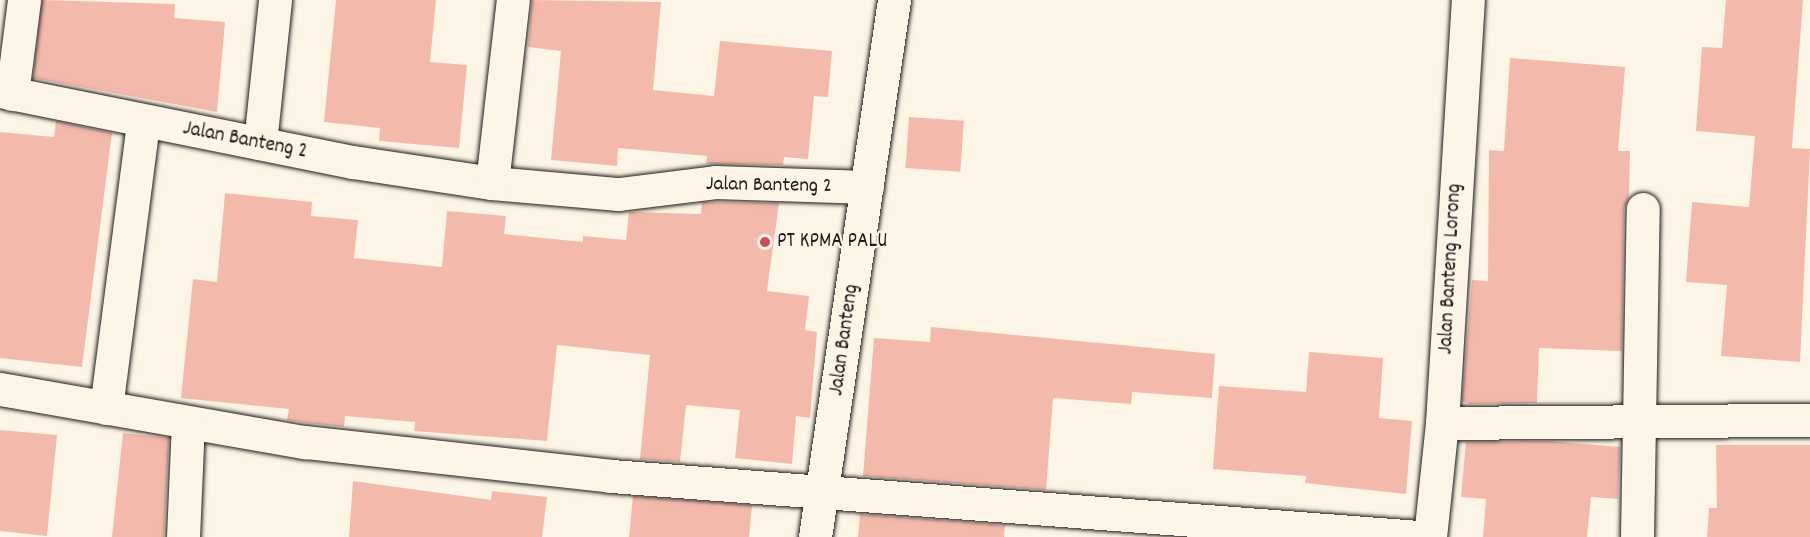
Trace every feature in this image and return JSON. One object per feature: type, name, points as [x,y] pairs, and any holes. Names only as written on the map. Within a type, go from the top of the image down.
[{"type":"street","points":[[6,93],[24,0]]},
{"type":"street","points":[[261,144],[275,0]]},
{"type":"street","points":[[492,183],[513,0]]},
{"type":"street","name":"Jalan Banteng","points":[[815,537],[894,0]]},
{"type":"street","name":"Jalan Banteng Lorong","points":[[1430,537],[1442,423],[1468,0]]},
{"type":"street","name":"Jalan Banteng 2","points":[[6,93],[261,144],[492,183],[619,194],[715,182],[867,188]]},
{"type":"street","points":[[106,408],[143,122]]},
{"type":"street","points":[[1636,537],[1635,423],[1643,209]]},
{"type":"street","points":[[0,389],[188,423],[411,454],[822,495],[1419,537]]},
{"type":"street","points":[[1442,423],[1810,420]]},
{"type":"street","points":[[183,537],[188,423]]},
{"type":"building","points":[[42,0],[175,4],[174,18],[225,22],[217,112],[33,78]]},
{"type":"building","points":[[336,0],[436,0],[430,62],[467,65],[459,148],[379,141],[380,128],[324,122]]},
{"type":"building","points":[[532,0],[661,2],[653,90],[714,96],[720,41],[832,51],[828,97],[814,96],[808,159],[784,157],[783,165],[706,164],[707,156],[618,148],[617,166],[551,160],[561,51],[528,47]]},
{"type":"building","points":[[1726,0],[1803,0],[1792,148],[1810,149],[1800,362],[1721,356],[1727,285],[1686,282],[1692,202],[1749,207],[1755,136],[1696,131],[1702,47],[1722,48]]},
{"type":"building","points":[[1510,58],[1625,67],[1618,151],[1630,151],[1629,197],[1624,209],[1622,351],[1539,348],[1537,403],[1470,404],[1462,401],[1472,280],[1488,281],[1489,150],[1504,151]]},
{"type":"building","points":[[909,117],[964,121],[960,172],[905,168]]},
{"type":"building","points":[[56,121],[112,133],[82,367],[0,358],[0,132],[54,137]]},
{"type":"building","points":[[225,193],[312,202],[311,216],[358,220],[354,258],[442,267],[447,211],[506,216],[504,234],[583,242],[583,236],[626,240],[629,212],[701,214],[702,202],[779,203],[767,291],[809,296],[805,330],[817,332],[810,418],[796,416],[792,464],[735,458],[740,410],[686,405],[680,462],[640,459],[650,355],[557,345],[547,441],[414,431],[415,422],[345,416],[344,427],[308,423],[287,420],[289,409],[181,398],[193,279],[217,282]]},
{"type":"building","points":[[931,327],[1215,354],[1212,398],[1132,392],[1131,404],[1053,398],[1046,490],[863,476],[874,338],[930,342]]},
{"type":"building","points":[[1309,352],[1383,358],[1379,418],[1412,421],[1406,494],[1305,483],[1306,476],[1213,469],[1219,386],[1306,392]]},
{"type":"building","points":[[0,430],[57,435],[47,536],[0,531]]},
{"type":"building","points":[[123,433],[169,438],[164,537],[112,537]]},
{"type":"building","points":[[1548,441],[1620,447],[1618,499],[1591,497],[1587,537],[1483,537],[1486,499],[1461,497],[1466,442]]},
{"type":"building","points":[[1716,445],[1810,445],[1810,537],[1707,537],[1709,508],[1717,508]]},
{"type":"building","points":[[353,481],[491,500],[492,491],[547,497],[542,537],[349,537]]},
{"type":"building","points":[[633,496],[752,505],[749,537],[629,537]]},
{"type":"building","points":[[860,514],[1005,525],[1004,537],[858,537]]},
{"type":"place","name":"PT KPMA PALU","points":[[765,242]]}]
